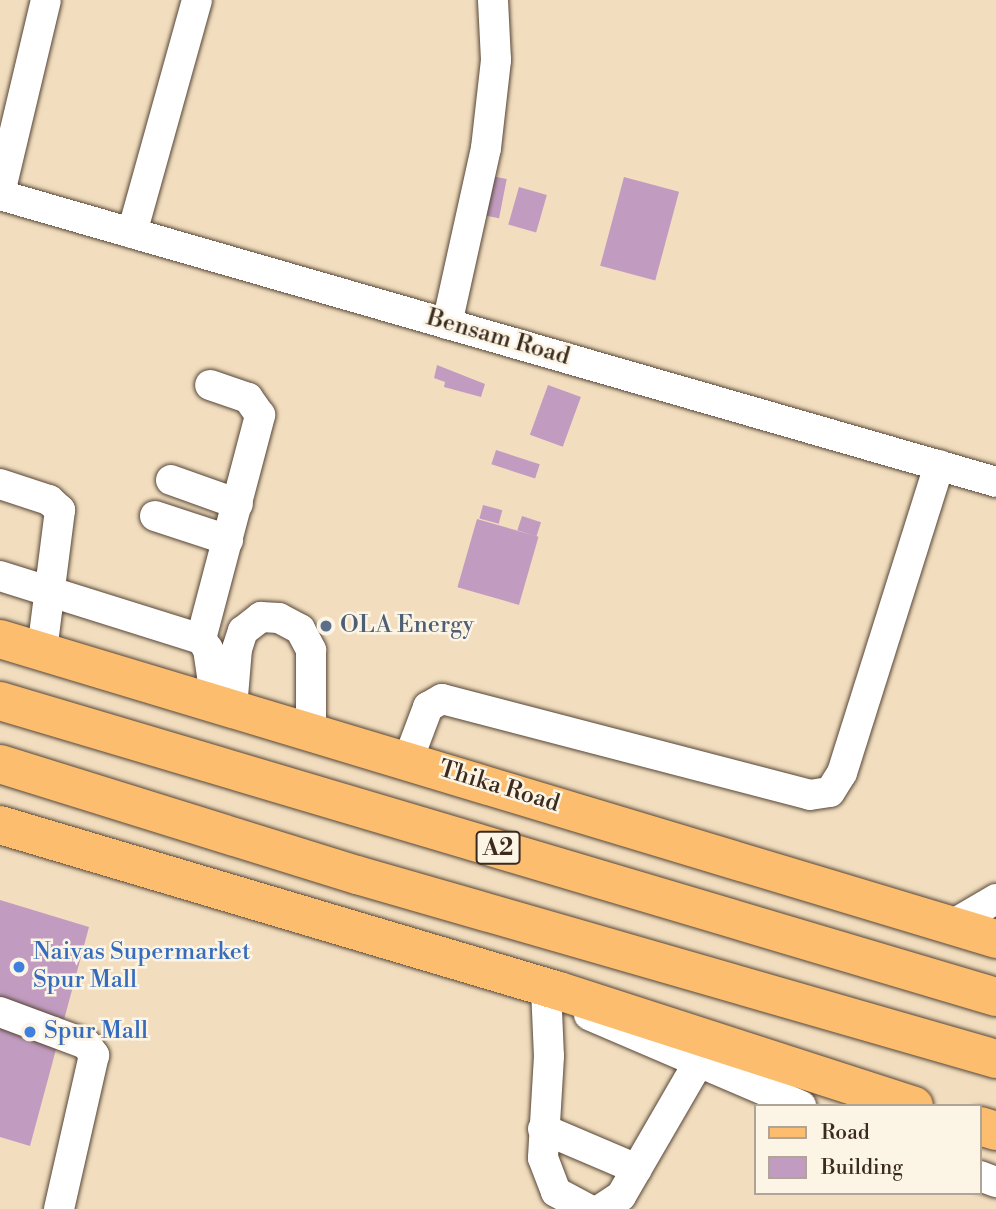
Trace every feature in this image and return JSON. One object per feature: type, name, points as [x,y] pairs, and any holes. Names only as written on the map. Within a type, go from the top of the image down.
[{"type":"main road","name":"Thika Road","points":[[0,639],[996,939]]},
{"type":"main road","name":"A2","points":[[0,701],[996,997]]},
{"type":"main road","points":[[0,764],[357,875],[996,1059]]},
{"type":"main road","points":[[0,825],[552,989],[908,1104]]},
{"type":"street","points":[[0,194],[46,0]]},
{"type":"street","points":[[132,233],[197,0]]},
{"type":"street","points":[[447,324],[486,148],[496,60],[493,0]]},
{"type":"street","name":"Bensam Road","points":[[0,194],[996,482]]},
{"type":"street","points":[[201,639],[260,415],[248,398],[210,385]]},
{"type":"street","points":[[408,760],[428,706],[442,699],[810,794],[830,792],[851,747],[939,465]]},
{"type":"street","points":[[171,481],[238,504]]},
{"type":"street","points":[[0,484],[49,500],[60,510],[52,592],[42,651]]},
{"type":"street","points":[[155,516],[228,540]]},
{"type":"street","points":[[0,576],[201,639],[208,649],[224,705]]},
{"type":"street","points":[[224,705],[243,631],[261,617],[279,618],[300,629],[311,650],[311,732]]},
{"type":"street","points":[[951,925],[996,899]]},
{"type":"street","points":[[589,1209],[556,1192],[547,1177],[543,1129],[552,989],[609,1025],[698,1065],[796,1104]]},
{"type":"street","points":[[0,1012],[86,1044],[94,1055],[59,1209]]},
{"type":"street","points":[[601,1209],[621,1196],[698,1065]]},
{"type":"street","points":[[543,1129],[637,1169]]},
{"type":"building","points":[[491,176],[507,179],[499,218],[483,215]]},
{"type":"building","points":[[624,177],[679,192],[655,281],[600,266]]},
{"type":"building","points":[[519,187],[547,195],[536,232],[508,224]]},
{"type":"building","points":[[437,365],[485,384],[481,397],[444,387],[445,382],[434,378]]},
{"type":"building","points":[[548,385],[581,397],[563,447],[530,435]]},
{"type":"building","points":[[496,450],[540,464],[535,478],[491,464]]},
{"type":"building","points":[[483,505],[502,510],[499,524],[479,519]]},
{"type":"building","points":[[522,516],[541,522],[536,536],[517,530]]},
{"type":"building","points":[[477,519],[539,537],[519,605],[457,587]]},
{"type":"building","name":"Spur Mall","points":[[0,900],[89,927],[30,1146],[0,1137]]},
{"type":"place","name":"OLA Energy","points":[[326,626]]},
{"type":"place","name":"Naivas Supermarket Spur Mall","points":[[19,967]]},
{"type":"place","name":"Spur Mall","points":[[30,1032]]}]
